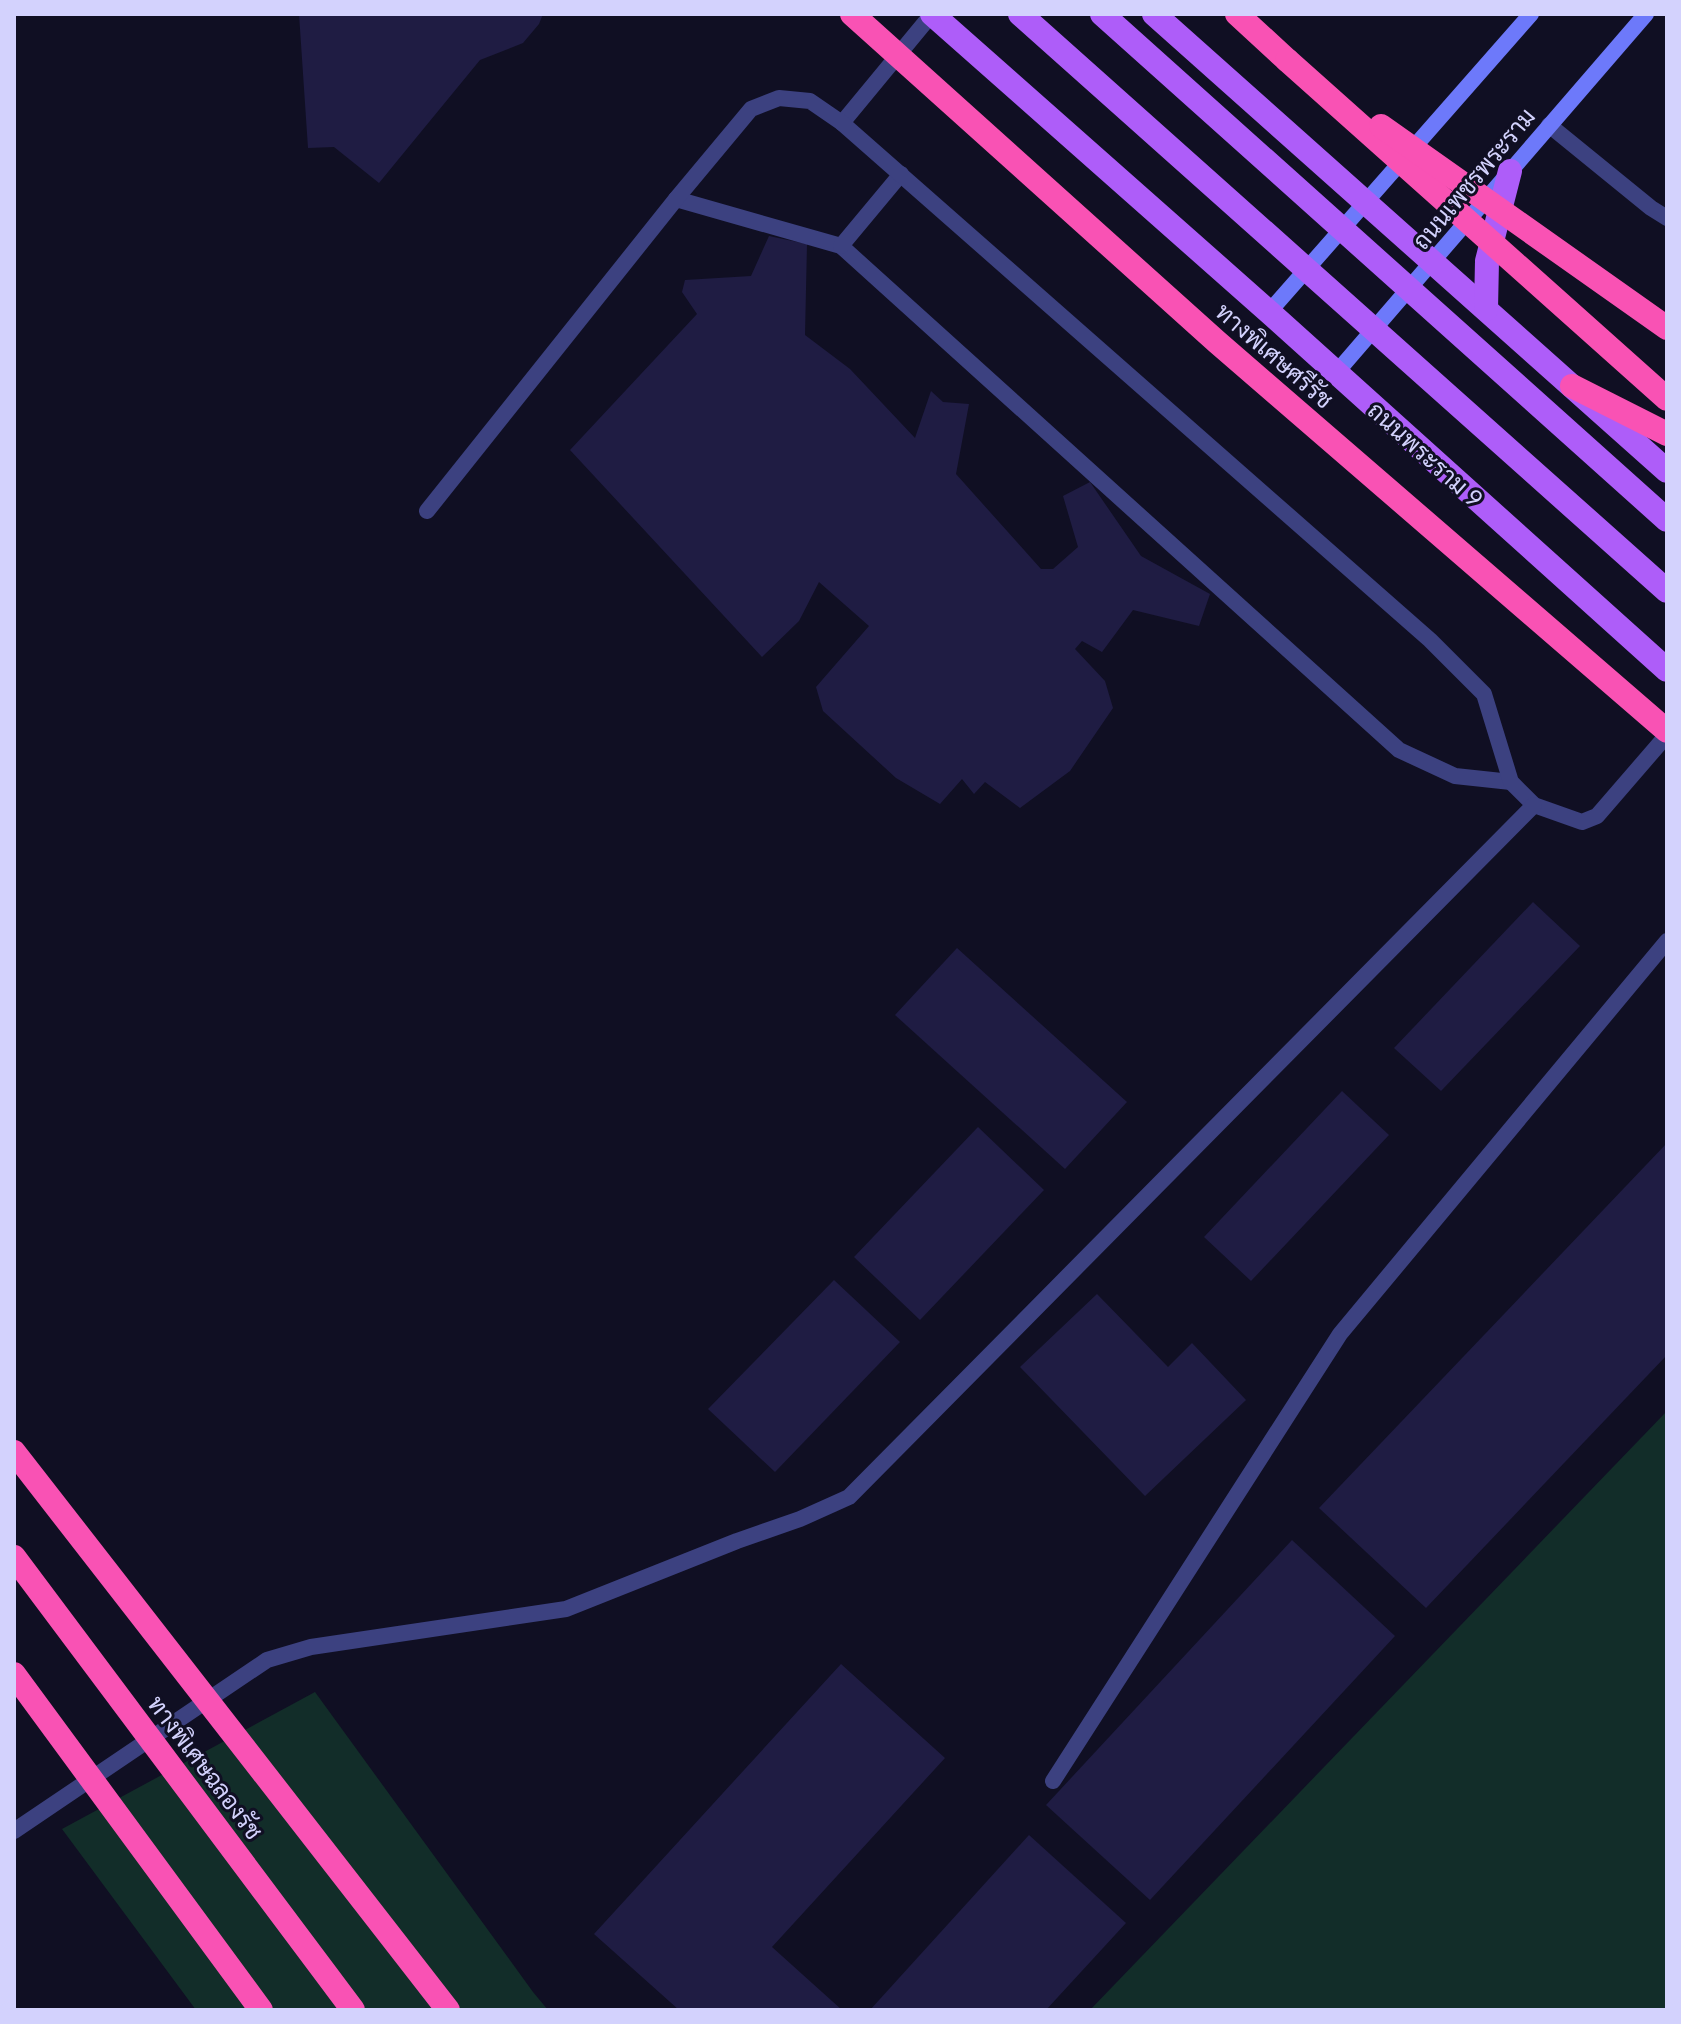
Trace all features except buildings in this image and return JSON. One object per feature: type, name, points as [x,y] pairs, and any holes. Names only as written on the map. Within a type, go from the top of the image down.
[{"type":"highway","name":"ทางพิเศษศรีรัช","points":[[852,14],[1217,342],[1667,733]]},
{"type":"highway","points":[[1237,14],[1667,399]]},
{"type":"highway","points":[[1287,60],[1667,328]]},
{"type":"highway","points":[[1572,386],[1667,434]]},
{"type":"highway","points":[[14,1452],[448,2010]]},
{"type":"highway","name":"ทางพิเศษฉลองรัช","points":[[14,1557],[353,2010]]},
{"type":"highway","points":[[14,1674],[261,2010]]},
{"type":"main road","name":"ถนนพระราม 9","points":[[932,14],[1667,670]]},
{"type":"main road","points":[[1020,14],[1667,591]]},
{"type":"main road","points":[[1102,14],[1667,520]]},
{"type":"main road","points":[[1154,14],[1667,471]]},
{"type":"main road","points":[[1486,309],[1487,261],[1510,171]]},
{"type":"street","points":[[842,123],[932,14]]},
{"type":"street","points":[[1269,312],[1531,14]]},
{"type":"street","name":"ถนนเพชรพระราม","points":[[1336,373],[1646,14]]},
{"type":"street","points":[[427,511],[751,109],[779,98],[810,101],[842,123],[901,174],[1430,640],[1484,694],[1511,782],[1534,805],[1582,822],[1597,816],[1667,733]]},
{"type":"street","points":[[1549,125],[1667,218]]},
{"type":"street","points":[[841,246],[901,174]]},
{"type":"street","points":[[676,199],[841,246],[1399,750],[1455,776],[1511,782]]},
{"type":"street","points":[[14,1831],[267,1660],[311,1647],[566,1609],[800,1519],[849,1497],[1534,805]]},
{"type":"street","points":[[1053,1781],[1340,1334],[1667,941]]},
{"type":"green space","points":[[1667,1411],[1667,2010],[1090,2010]]},
{"type":"green space","points":[[315,1692],[548,2010],[196,2010],[62,1829]]}]
